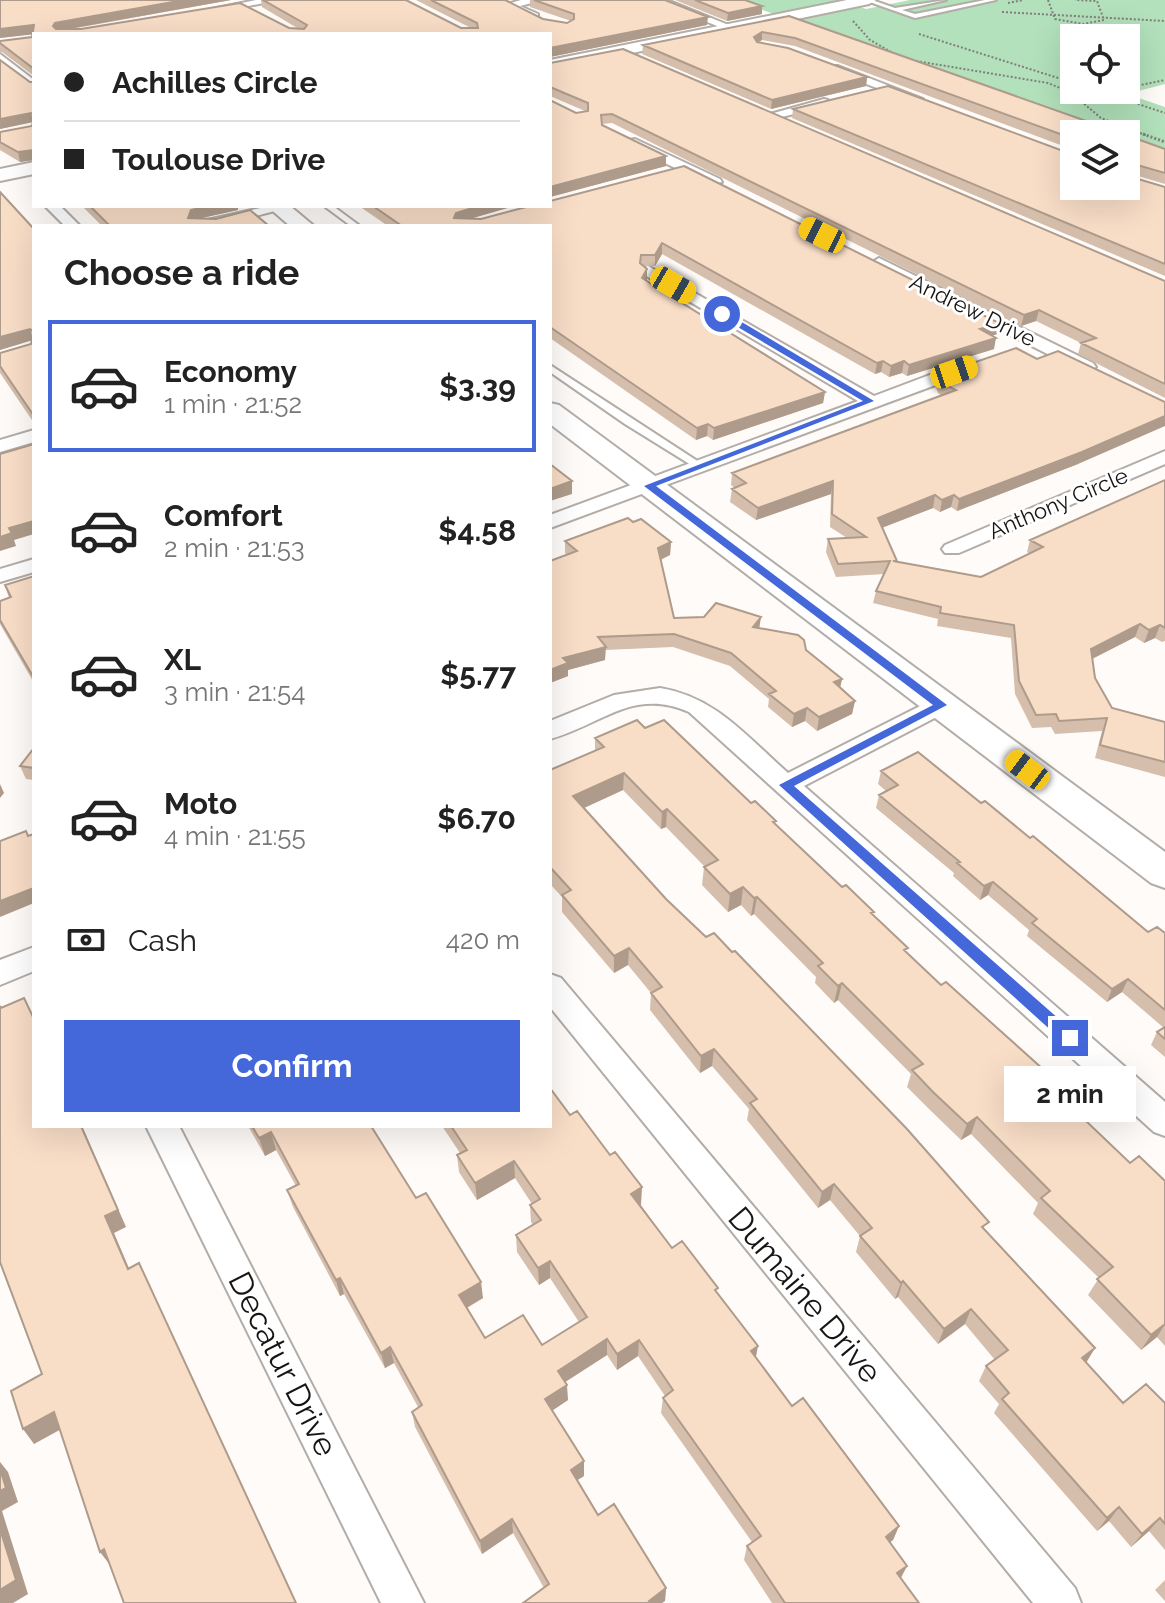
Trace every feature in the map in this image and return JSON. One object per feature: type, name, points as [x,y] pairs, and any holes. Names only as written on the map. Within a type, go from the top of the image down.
[{"type":"street","points":[[197,13],[240,2],[275,0]]},
{"type":"street","points":[[539,0],[509,5],[548,22]]},
{"type":"street","points":[[658,0],[731,28]]},
{"type":"street","points":[[552,65],[863,1]]},
{"type":"street","points":[[240,2],[258,12]]},
{"type":"street","points":[[619,51],[648,63]]},
{"type":"street","points":[[0,57],[24,81]]},
{"type":"street","points":[[818,62],[931,104]]},
{"type":"street","points":[[858,95],[888,88]]},
{"type":"street","points":[[799,128],[763,113],[844,98]]},
{"type":"street","points":[[621,135],[729,189]]},
{"type":"street","points":[[0,175],[32,168]]},
{"type":"street","points":[[657,176],[687,168]]},
{"type":"street","points":[[54,208],[71,224]]},
{"type":"street","points":[[207,224],[274,208]]},
{"type":"street","points":[[279,208],[300,224]]},
{"type":"street","name":"Andrew Drive","points":[[870,259],[1095,371]]},
{"type":"street","points":[[648,271],[870,401]]},
{"type":"street","points":[[1011,352],[1039,342]]},
{"type":"street","points":[[552,521],[870,401],[983,362]]},
{"type":"street","points":[[552,413],[1165,873]]},
{"type":"street","points":[[2,442],[32,436]]},
{"type":"street","name":"Anthony Circle","points":[[952,549],[1165,457]]},
{"type":"street","points":[[0,576],[32,566]]},
{"type":"street","points":[[552,730],[622,700],[665,694],[698,707],[1165,1122]]},
{"type":"street","points":[[785,785],[941,705]]},
{"type":"street","points":[[0,973],[32,959]]},
{"type":"street","name":"Dumaine Drive","points":[[552,988],[1060,1603]]},
{"type":"street","name":"Decatur Drive","points":[[163,1128],[403,1603]]},
{"type":"lane","points":[[895,10],[943,0]]},
{"type":"lane","points":[[863,1],[915,16],[993,0]]},
{"type":"lane","points":[[331,208],[353,224]]},
{"type":"lane","points":[[552,369],[628,422],[700,466]]},
{"type":"path","points":[[1048,0],[1052,14],[1063,21],[1083,24],[1101,22],[1104,17]]},
{"type":"path","points":[[1075,0],[1097,1],[1104,17]]},
{"type":"path","points":[[991,11],[1165,21]]},
{"type":"path","points":[[849,19],[874,43],[901,57]]},
{"type":"path","points":[[912,30],[1060,78]]},
{"type":"path","points":[[914,61],[1033,79],[1060,87]]},
{"type":"path","points":[[1140,85],[1165,80]]},
{"type":"path","points":[[1085,104],[1101,118],[1165,142]]},
{"type":"path","points":[[1138,104],[1165,113]]},
{"type":"green space","points":[[735,0],[840,0],[866,9],[910,0],[1165,0],[1165,84],[1140,91],[1140,24],[1060,24],[1060,104],[1140,104],[1140,98],[1165,107],[1165,154],[1140,145],[1140,120],[1070,120]]},
{"type":"building","points":[[0,0],[184,0],[55,23],[53,26],[56,29],[81,29],[240,3],[289,28],[304,29],[307,25],[263,0],[406,0],[461,28],[478,28],[477,23],[431,0],[505,0],[543,19],[567,23],[574,19],[574,14],[534,0],[665,0],[708,17],[552,48],[552,32],[33,32],[34,25],[0,29]]},
{"type":"building","points":[[695,0],[745,0],[762,6],[728,13]]},
{"type":"building","points":[[789,16],[1083,120],[1060,120],[1060,134],[795,38],[762,32],[754,37],[757,42],[788,48],[867,77],[772,100],[643,45]]},
{"type":"building","points":[[32,37],[32,67],[0,43]]},
{"type":"building","points":[[623,49],[1165,281],[1165,384],[1081,343],[1096,338],[1039,310],[1024,315],[612,114],[601,115],[602,125],[666,156],[552,186],[552,101],[576,113],[588,111],[588,103],[552,88],[552,63]]},
{"type":"building","points":[[0,60],[30,82],[32,114],[0,119]]},
{"type":"building","points":[[888,86],[1060,150],[1060,200],[1140,200],[1140,180],[1165,187],[1165,264],[793,109]]},
{"type":"building","points":[[32,126],[32,150],[18,152],[0,142],[0,132]]},
{"type":"building","points":[[1140,140],[1165,149],[1165,173],[1140,166]]},
{"type":"building","points":[[684,166],[999,323],[980,329],[996,338],[909,365],[904,361],[891,366],[883,361],[877,363],[662,243],[655,255],[641,255],[640,263],[647,269],[642,278],[825,392],[714,428],[708,424],[697,428],[552,328],[552,224],[399,224],[376,208],[472,208],[456,213],[454,218],[481,219],[522,208],[552,208],[552,200]]},
{"type":"building","points":[[0,192],[32,227],[32,330],[0,337]]},
{"type":"building","points":[[92,208],[200,208],[191,210],[188,218],[216,219],[250,210],[267,224],[108,224]]},
{"type":"building","points":[[32,340],[32,413],[0,366],[0,353],[31,344]]},
{"type":"building","points":[[1016,348],[1037,359],[1058,351],[1165,402],[1165,416],[959,499],[954,495],[942,500],[935,495],[878,518],[897,561],[893,561],[981,577],[1043,547],[1030,540],[1165,480],[1165,628],[1160,625],[1149,630],[1140,624],[1091,649],[1095,678],[1112,708],[1165,722],[1165,762],[1100,745],[1107,718],[1059,721],[1056,714],[1036,715],[1019,681],[1014,625],[940,613],[941,607],[876,591],[890,561],[838,564],[828,539],[866,537],[832,514],[833,481],[758,508],[732,489],[746,483],[732,473],[956,390],[940,382],[938,375]]},
{"type":"building","points":[[32,445],[32,522],[9,528],[12,533],[0,537],[0,454]]},
{"type":"building","points":[[552,466],[572,481],[552,488]]},
{"type":"building","points":[[628,518],[633,522],[641,519],[671,542],[658,548],[674,618],[704,617],[716,603],[761,617],[753,627],[798,635],[804,640],[806,650],[842,679],[834,682],[855,701],[819,717],[807,708],[794,714],[769,694],[776,691],[731,653],[674,634],[598,637],[606,647],[563,658],[568,663],[552,669],[552,560],[577,551],[565,541]]},
{"type":"building","points":[[32,577],[32,675],[0,620],[0,601],[11,597],[5,585]]},
{"type":"building","points":[[637,720],[645,728],[664,720],[751,803],[755,801],[842,887],[846,885],[908,948],[904,950],[941,985],[946,982],[1044,1070],[1093,1118],[1087,1122],[1130,1163],[1139,1156],[1165,1181],[1165,1324],[1151,1335],[1097,1279],[1113,1267],[1041,1198],[1050,1191],[977,1117],[967,1124],[933,1092],[912,1070],[923,1064],[842,983],[838,986],[818,966],[823,963],[757,897],[754,898],[743,887],[730,894],[704,867],[718,860],[667,809],[662,812],[624,773],[573,796],[666,899],[706,937],[714,933],[732,952],[735,951],[907,1129],[989,1222],[982,1227],[1095,1348],[1082,1358],[1123,1403],[1146,1384],[1165,1403],[1165,1524],[1160,1518],[1142,1534],[1119,1507],[1107,1518],[1002,1399],[1009,1393],[986,1366],[1008,1350],[971,1309],[944,1329],[860,1236],[872,1228],[834,1184],[822,1192],[750,1103],[757,1099],[714,1049],[701,1056],[651,993],[662,987],[629,948],[614,956],[562,895],[571,890],[552,869],[552,769],[604,747],[595,738]]},
{"type":"building","points":[[32,751],[32,768],[20,766]]},
{"type":"building","points":[[918,752],[981,803],[985,801],[1030,838],[1033,836],[1148,932],[1157,927],[1165,933],[1165,1010],[1128,979],[1112,989],[1032,923],[1037,919],[993,882],[984,886],[957,863],[960,862],[879,795],[898,785],[881,771]]},
{"type":"building","points":[[26,831],[28,836],[32,835],[32,889],[0,901],[0,841]]},
{"type":"building","points":[[24,998],[32,1015],[32,1128],[82,1128],[118,1210],[105,1216],[128,1269],[139,1263],[296,1603],[124,1603],[104,1549],[100,1552],[54,1412],[23,1429],[11,1391],[42,1374],[0,1262],[1,1008]]},
{"type":"building","points":[[1165,1027],[1165,1039],[1157,1032]]},
{"type":"building","points":[[552,1091],[570,1115],[577,1111],[610,1155],[615,1152],[642,1187],[631,1194],[672,1248],[682,1241],[718,1288],[715,1290],[758,1346],[751,1351],[792,1406],[803,1398],[899,1526],[886,1537],[907,1566],[897,1573],[919,1603],[785,1603],[747,1546],[761,1536],[663,1398],[673,1390],[639,1340],[617,1354],[607,1339],[558,1371],[567,1385],[545,1399],[584,1461],[571,1470],[598,1515],[614,1504],[666,1588],[649,1601],[651,1603],[523,1603],[549,1584],[512,1519],[480,1541],[412,1412],[422,1405],[390,1347],[381,1353],[340,1278],[336,1280],[287,1190],[299,1184],[271,1132],[259,1138],[253,1128],[372,1128],[416,1198],[426,1193],[481,1282],[459,1295],[485,1338],[523,1315],[542,1345],[587,1317],[550,1261],[538,1268],[516,1235],[541,1220],[530,1205],[540,1199],[514,1161],[475,1183],[457,1155],[467,1150],[452,1128],[552,1128]]},
{"type":"building","points":[[0,1469],[6,1488],[0,1491]]},
{"type":"building","points":[[0,1529],[16,1580],[0,1590]]},
{"type":"route","points":[[722,314],[870,401],[649,486],[941,705],[785,785],[1070,1038]]}]
